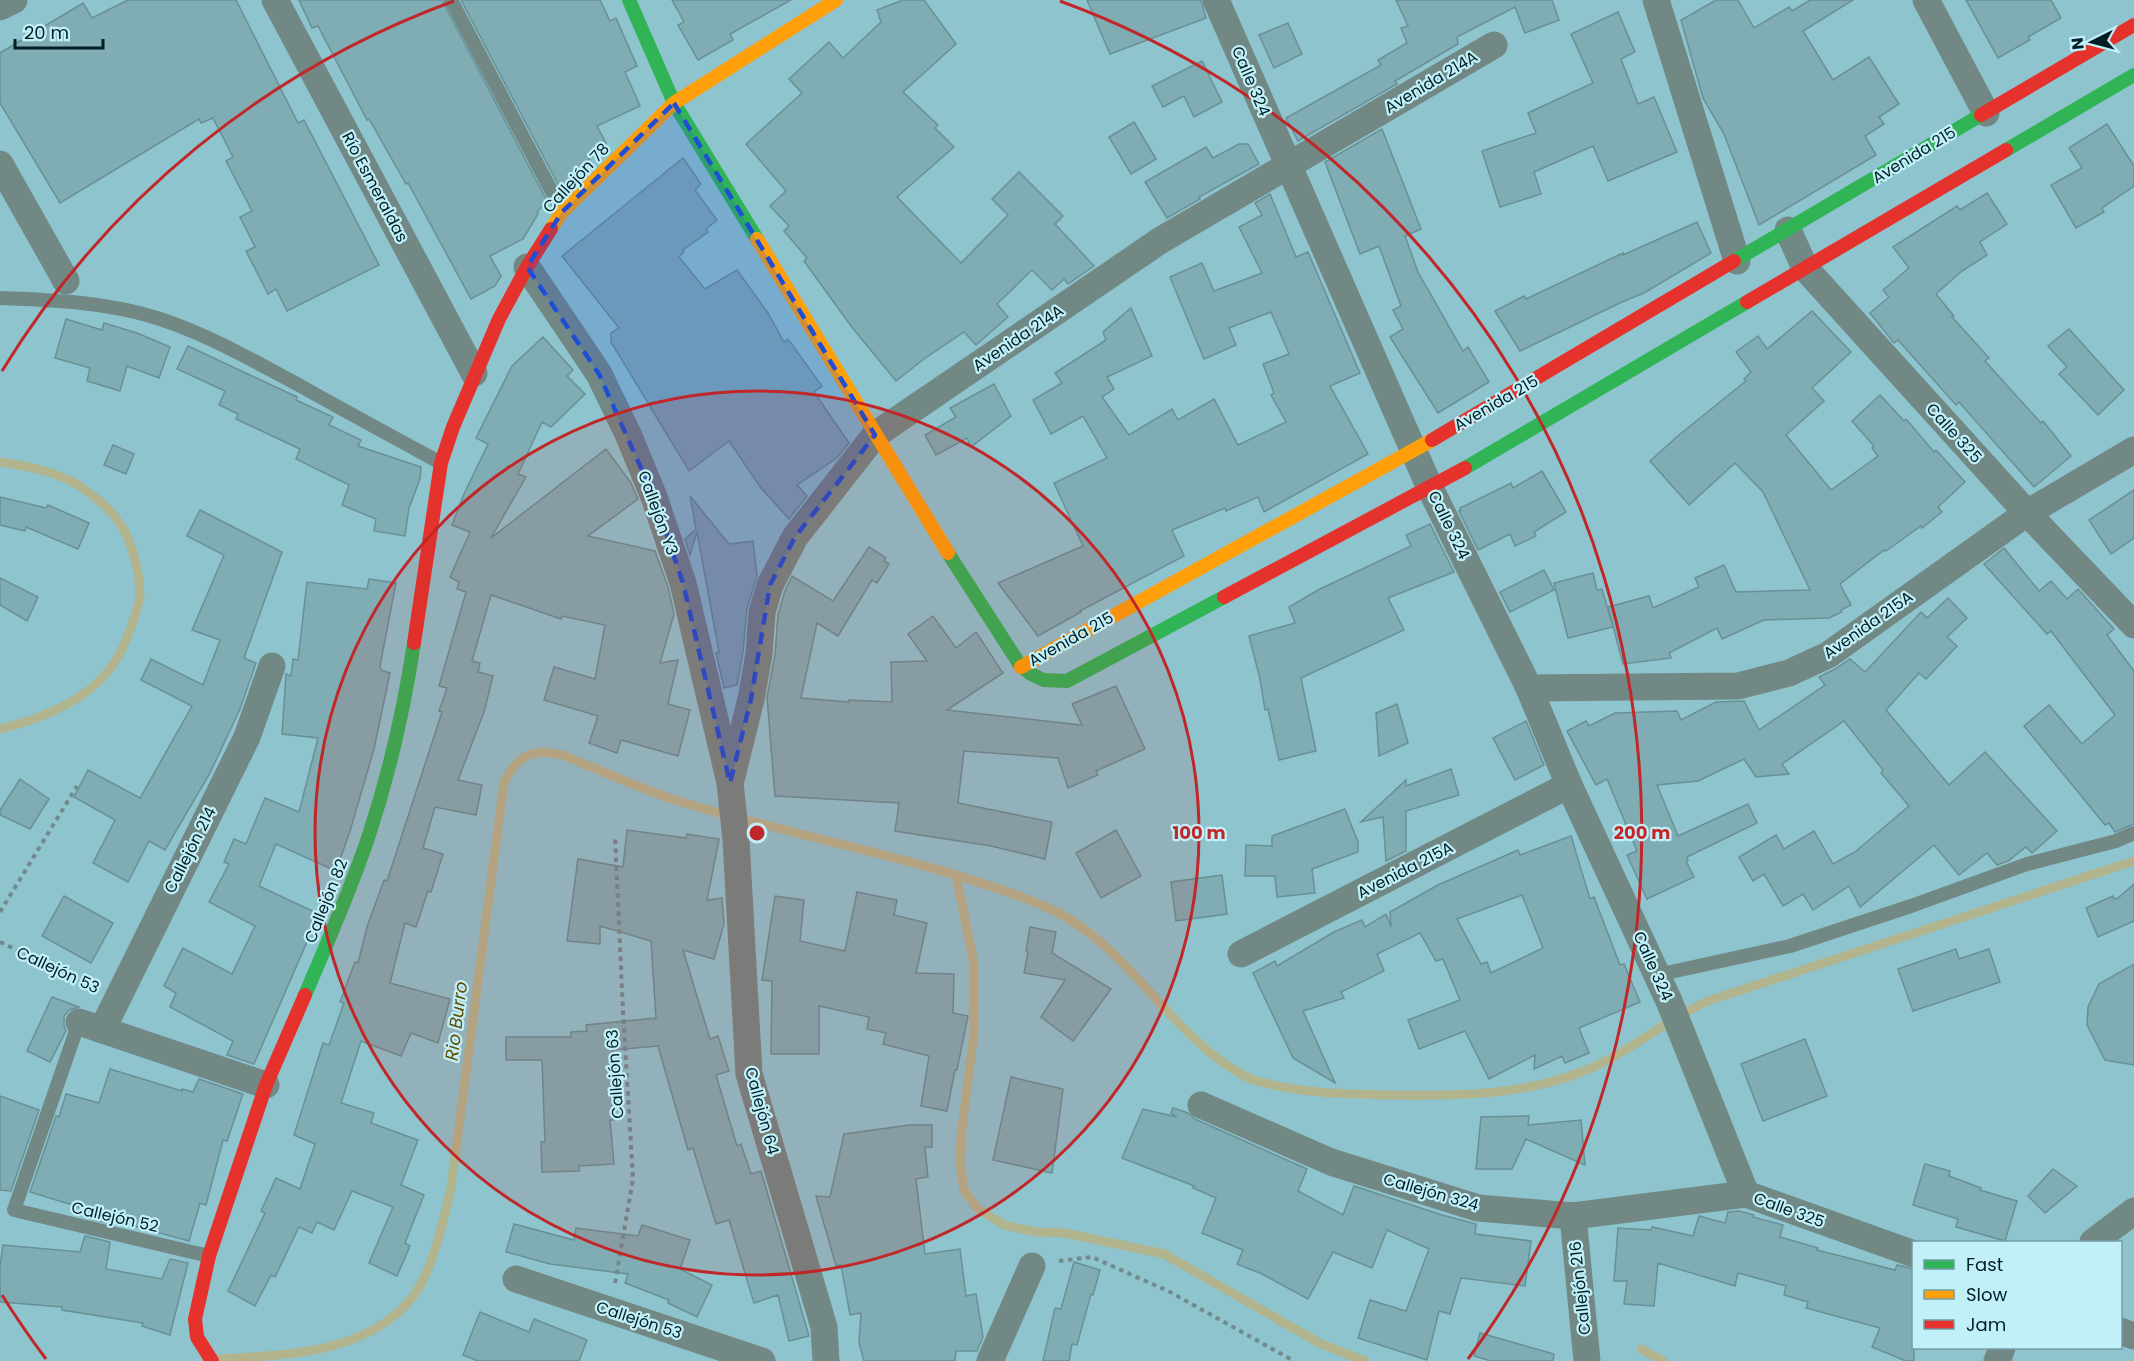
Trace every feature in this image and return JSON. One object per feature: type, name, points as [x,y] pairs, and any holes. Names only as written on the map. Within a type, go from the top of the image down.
[{"type":"street","points":[[0,7],[14,0]]},
{"type":"street","name":"Río Esmeraldas","points":[[275,0],[474,373]]},
{"type":"street","points":[[629,0],[674,103],[874,435],[1021,667]]},
{"type":"street","name":"Callejón 78","points":[[441,463],[474,373],[499,319],[527,267],[562,212],[674,103],[836,0]]},
{"type":"street","name":"Calle 324","points":[[1216,0],[1430,488],[1529,688],[1569,785],[1669,1001],[1688,1048]]},
{"type":"street","points":[[1656,0],[1737,261]]},
{"type":"street","points":[[1926,0],[1986,113]]},
{"type":"street","name":"Avenida 215","points":[[2134,25],[1415,450],[1021,667],[1042,680],[1066,681],[1430,488],[2134,75]]},
{"type":"street","name":"Avenida 214A","points":[[730,783],[751,699],[759,654],[762,612],[770,585],[795,537],[874,435],[1161,240],[1494,45]]},
{"type":"street","points":[[0,164],[66,281]]},
{"type":"street","name":"Calle 325","points":[[1788,230],[1805,268],[2027,513],[2134,625]]},
{"type":"street","name":"Callejón Y3","points":[[527,267],[599,374],[628,434],[654,497],[683,583],[730,783]]},
{"type":"street","name":"Avenida 215A","points":[[1529,688],[1738,686],[1789,673],[1828,655],[2027,513],[2134,450]]},
{"type":"street","name":"Callejón 82","points":[[212,1361],[197,1337],[195,1319],[209,1256],[266,1086],[342,908],[368,837],[407,689],[441,463]]},
{"type":"street","name":"Callejón 214","points":[[90,1026],[117,997],[247,737],[272,666]]},
{"type":"street","name":"Callejón 64","points":[[730,783],[736,840],[749,1074],[824,1327],[826,1361]]},
{"type":"street","name":"Avenida 215A","points":[[1241,954],[1569,785]]},
{"type":"street","points":[[90,1026],[266,1086]]},
{"type":"street","name":"Calle 325","points":[[1688,1048],[1746,1194],[1912,1253]]},
{"type":"street","name":"Callejón 324","points":[[1201,1105],[1331,1162],[1478,1208],[1573,1216],[1746,1194]]},
{"type":"street","points":[[2094,1241],[2134,1211]]},
{"type":"street","name":"Callejón 216","points":[[1573,1216],[1587,1361]]},
{"type":"street","points":[[990,1361],[1032,1266]]},
{"type":"street","name":"Callejón 53","points":[[516,1279],[762,1361]]},
{"type":"lane","points":[[451,0],[562,212]]},
{"type":"lane","points":[[0,298],[76,301],[100,305],[157,318],[193,331],[272,370],[441,463]]},
{"type":"lane","points":[[1657,975],[1790,946],[2027,864],[2116,841],[2134,833]]},
{"type":"lane","name":"Callejón 214","points":[[14,1210],[90,1026]]},
{"type":"lane","name":"Callejón 52","points":[[14,1210],[209,1256]]},
{"type":"path","points":[[0,912],[77,786]]},
{"type":"path","name":"Callejón 63","points":[[610,1310],[633,1179],[615,835]]},
{"type":"path","name":"Callejón 53","points":[[0,942],[117,997]]},
{"type":"path","points":[[1032,1266],[1092,1257],[1170,1292],[1293,1361]]},
{"type":"highlighted area","points":[[674,103],[875,435],[795,537],[770,585],[751,699],[730,783],[683,583],[654,497],[599,374],[527,267],[562,212]]},
{"type":"building","points":[[128,0],[236,0],[298,123],[304,120],[379,265],[287,311],[276,289],[268,294],[246,251],[255,247],[240,217],[252,211],[226,161],[233,157],[213,118],[201,123],[199,119],[60,203],[0,103],[0,53],[83,3],[92,18]]},
{"type":"building","points":[[299,0],[442,0],[547,201],[537,212],[538,214],[523,239],[490,256],[501,276],[495,286],[471,299],[408,183],[406,184],[369,119],[367,120],[318,26],[312,28]]},
{"type":"building","points":[[461,0],[600,0],[610,21],[616,18],[637,66],[625,72],[640,106],[597,126],[606,143],[560,188]]},
{"type":"building","points":[[672,0],[791,0],[730,34],[733,40],[698,60],[678,25],[684,22]]},
{"type":"building","points":[[903,0],[924,0],[956,44],[903,92],[938,125],[935,128],[954,147],[897,197],[961,263],[1008,215],[992,199],[1019,172],[1063,216],[1055,224],[1094,266],[1068,284],[1064,279],[1052,290],[1032,270],[997,304],[1008,317],[976,345],[964,332],[896,381],[851,326],[804,261],[807,258],[784,231],[789,226],[770,206],[786,191],[746,144],[802,93],[789,79],[829,42],[843,58],[881,22],[877,10]]},
{"type":"building","points":[[1087,0],[1201,0],[1206,18],[1110,54]]},
{"type":"building","points":[[1396,0],[1552,0],[1559,20],[1525,33],[1515,7],[1457,37],[1458,44],[1395,81],[1397,84],[1298,141],[1286,118],[1381,65],[1378,60],[1407,43],[1401,28],[1408,26]]},
{"type":"building","points":[[1716,0],[1738,0],[1754,28],[1789,7],[1792,11],[1810,0],[1853,0],[1803,31],[1833,80],[1869,57],[1899,104],[1879,117],[1884,124],[1865,136],[1876,155],[1759,225],[1724,134],[1703,98],[1681,20]]},
{"type":"building","points":[[1966,0],[2051,0],[2061,18],[2028,37],[2030,40],[1998,58]]},
{"type":"building","points":[[1618,12],[1635,52],[1621,59],[1638,104],[1654,97],[1677,152],[1608,181],[1593,146],[1534,172],[1541,194],[1500,207],[1482,151],[1536,133],[1528,113],[1593,83],[1571,34]]},
{"type":"building","points":[[1288,23],[1302,54],[1274,68],[1259,35]]},
{"type":"building","points":[[1202,61],[1222,102],[1194,117],[1184,96],[1163,107],[1152,86]]},
{"type":"building","points":[[1134,122],[1156,159],[1131,174],[1109,137]]},
{"type":"building","points":[[2107,124],[2134,166],[2134,186],[2102,208],[2104,212],[2076,228],[2051,185],[2082,168],[2069,148]]},
{"type":"building","points":[[1382,129],[1421,229],[1405,236],[1418,272],[1463,351],[1468,347],[1489,382],[1438,413],[1390,337],[1403,329],[1393,310],[1401,306],[1379,246],[1360,254],[1325,162]]},
{"type":"building","points":[[1239,144],[1248,144],[1259,164],[1199,197],[1200,199],[1167,218],[1145,182],[1206,147],[1213,158]]},
{"type":"building","points":[[683,158],[701,184],[695,190],[717,220],[706,229],[708,232],[683,250],[684,252],[679,257],[705,289],[737,270],[768,313],[784,342],[788,339],[822,386],[814,392],[849,443],[837,458],[797,485],[807,496],[789,519],[761,488],[729,441],[689,471],[611,342],[611,333],[619,328],[562,256]]},
{"type":"building","points":[[1987,193],[2007,224],[1980,242],[1987,255],[1962,271],[1936,294],[1954,316],[1952,317],[1989,358],[1985,361],[2041,423],[2043,421],[2071,456],[2034,487],[1959,402],[1956,405],[1898,340],[1894,343],[1870,313],[1889,297],[1883,290],[1909,268],[1893,247],[1957,206],[1960,210]]},
{"type":"building","points":[[1270,194],[1296,257],[1308,252],[1360,373],[1330,386],[1368,454],[1264,512],[1258,497],[1172,530],[1184,556],[1038,636],[998,583],[1083,546],[1054,483],[1107,458],[1083,416],[1051,434],[1033,400],[1062,383],[1055,373],[1106,340],[1103,332],[1131,308],[1152,356],[1107,377],[1114,389],[1102,397],[1129,435],[1172,409],[1178,420],[1214,399],[1238,445],[1286,422],[1271,395],[1274,393],[1263,364],[1289,354],[1271,312],[1229,328],[1236,345],[1204,359],[1170,277],[1202,263],[1214,291],[1262,273],[1239,227],[1262,215],[1255,203]]},
{"type":"building","points":[[1697,222],[1711,253],[1644,293],[1520,351],[1495,311],[1524,296],[1526,299],[1623,253],[1623,255]]},
{"type":"building","points":[[1812,311],[1851,352],[1812,388],[1824,401],[1786,435],[1831,490],[1878,456],[1872,448],[1874,446],[1852,421],[1880,395],[1904,421],[1906,419],[1934,452],[1936,450],[1965,482],[1938,507],[1942,512],[1922,528],[1921,526],[1886,551],[1884,550],[1840,584],[1851,605],[1841,610],[1842,612],[1829,618],[1764,620],[1722,639],[1717,628],[1669,653],[1671,658],[1623,664],[1608,607],[1649,596],[1653,608],[1699,587],[1695,578],[1724,565],[1736,592],[1810,590],[1763,492],[1735,463],[1689,505],[1650,461],[1746,381],[1744,379],[1751,372],[1736,352],[1758,336],[1767,349]]},
{"type":"building","points":[[66,319],[102,330],[104,323],[137,333],[170,347],[159,378],[127,366],[120,391],[87,381],[90,368],[55,358]]},
{"type":"building","points":[[2069,329],[2124,390],[2098,415],[2059,374],[2067,367],[2048,346]]},
{"type":"building","points":[[543,337],[573,370],[567,376],[585,394],[551,427],[542,422],[518,474],[526,477],[491,538],[606,449],[631,483],[638,499],[588,536],[655,551],[668,587],[674,614],[660,663],[678,660],[668,704],[690,710],[678,756],[621,740],[617,753],[589,743],[598,716],[544,700],[554,667],[595,679],[605,625],[562,616],[561,619],[491,595],[472,661],[480,663],[478,672],[493,676],[484,712],[458,780],[482,785],[476,815],[435,807],[423,848],[443,854],[431,892],[428,891],[416,927],[405,923],[390,983],[450,999],[438,1043],[411,1033],[401,1056],[361,1041],[341,1103],[374,1113],[371,1123],[418,1140],[401,1185],[424,1195],[405,1243],[410,1246],[397,1276],[369,1263],[393,1207],[352,1191],[334,1230],[317,1222],[312,1233],[299,1227],[275,1277],[271,1275],[255,1306],[228,1291],[265,1213],[261,1211],[276,1178],[300,1189],[315,1144],[294,1135],[323,1043],[329,1045],[344,1003],[340,1002],[355,962],[358,963],[367,927],[384,880],[387,881],[442,712],[439,711],[447,688],[439,686],[466,592],[457,589],[459,582],[450,577],[470,532],[452,525],[488,444],[476,438],[512,366]]},
{"type":"building","points":[[188,346],[297,397],[296,400],[333,417],[329,425],[361,440],[358,446],[421,467],[420,479],[409,508],[405,536],[374,531],[376,519],[342,505],[349,485],[296,459],[300,449],[236,419],[238,414],[219,405],[225,391],[177,369]]},
{"type":"building","points":[[994,384],[1011,416],[971,447],[967,438],[936,455],[925,435],[956,417],[950,408]]},
{"type":"building","points":[[113,445],[134,454],[126,474],[104,465]]},
{"type":"building","points":[[1542,471],[1566,512],[1534,532],[1536,536],[1515,546],[1510,534],[1478,550],[1459,511],[1460,508],[1511,483],[1513,488]]},
{"type":"building","points":[[2134,490],[2134,538],[2111,554],[2089,520]]},
{"type":"building","points":[[690,496],[729,544],[753,541],[757,576],[747,608],[737,685],[724,688],[716,653],[719,652],[697,532],[690,555],[685,539],[696,529]]},
{"type":"building","points":[[0,497],[46,508],[48,505],[89,523],[78,549],[26,527],[25,531],[0,525]]},
{"type":"building","points":[[200,510],[282,552],[244,658],[256,663],[240,709],[210,773],[165,850],[149,841],[128,882],[93,863],[115,820],[74,797],[88,770],[140,798],[192,706],[141,680],[151,659],[203,685],[220,640],[192,630],[224,555],[187,536]]},
{"type":"building","points":[[1430,524],[1454,572],[1388,598],[1404,630],[1301,678],[1316,751],[1279,760],[1268,709],[1265,710],[1249,636],[1295,623],[1289,607],[1318,590],[1411,546],[1406,535]]},
{"type":"building","points":[[869,547],[886,558],[884,561],[889,564],[877,583],[872,580],[838,636],[817,623],[801,698],[849,702],[849,700],[892,702],[891,662],[927,661],[908,634],[933,616],[956,648],[976,632],[1003,673],[947,710],[1082,725],[1072,704],[1116,686],[1145,749],[1096,771],[1098,775],[1068,788],[1058,758],[964,751],[958,803],[1052,822],[1045,859],[991,846],[895,831],[899,803],[775,796],[767,697],[775,655],[778,615],[785,591],[792,576],[833,601]]},
{"type":"building","points":[[2004,548],[2039,591],[2051,581],[2067,599],[2078,589],[2114,629],[2107,635],[2134,671],[2134,824],[2115,832],[2109,823],[2105,825],[2024,726],[2049,705],[2082,744],[2115,715],[2051,631],[2047,634],[1984,564]]},
{"type":"building","points":[[1544,570],[1554,590],[1510,612],[1500,592]]},
{"type":"building","points":[[1593,573],[1597,590],[1602,589],[1613,627],[1568,638],[1554,583]]},
{"type":"building","points":[[0,578],[38,597],[27,621],[0,605]]},
{"type":"building","points":[[369,579],[396,583],[380,666],[381,670],[390,673],[374,749],[336,871],[276,844],[259,886],[319,914],[254,1064],[227,1055],[233,1041],[170,1007],[176,993],[164,986],[183,948],[232,974],[255,926],[209,902],[229,864],[224,862],[234,839],[246,844],[265,798],[299,812],[318,738],[282,734],[286,674],[291,676],[293,659],[298,660],[307,582],[367,589]]},
{"type":"building","points":[[1948,598],[1967,618],[1947,637],[1957,646],[1926,679],[1919,673],[1886,710],[1949,785],[1985,752],[2057,831],[2032,853],[2026,847],[2008,861],[1997,865],[1987,853],[1959,875],[1934,845],[1860,907],[1849,886],[1813,910],[1803,894],[1783,906],[1764,874],[1753,881],[1739,857],[1776,835],[1784,849],[1814,831],[1833,864],[1855,852],[1909,806],[1881,773],[1883,770],[1844,721],[1782,764],[1789,774],[1756,777],[1744,759],[1698,781],[1657,785],[1678,836],[1748,804],[1757,823],[1687,857],[1686,861],[1694,877],[1647,899],[1627,855],[1637,851],[1607,779],[1596,785],[1567,731],[1586,721],[1589,726],[1615,713],[1677,711],[1681,720],[1716,702],[1744,701],[1759,730],[1825,685],[1819,677],[1850,659],[1865,672],[1921,612],[1927,618]]},
{"type":"building","points":[[1397,704],[1408,743],[1379,756],[1376,713]]},
{"type":"building","points":[[1526,721],[1544,765],[1515,780],[1493,738]]},
{"type":"building","points":[[1451,769],[1459,795],[1406,811],[1406,851],[1386,861],[1383,817],[1361,822],[1406,780],[1406,786]]},
{"type":"building","points":[[20,779],[49,799],[30,829],[0,815],[0,810]]},
{"type":"building","points":[[1345,809],[1358,842],[1358,852],[1312,869],[1315,893],[1277,897],[1275,876],[1245,876],[1246,845],[1272,846],[1272,836]]},
{"type":"building","points":[[627,830],[686,838],[687,834],[719,839],[707,900],[722,898],[724,924],[714,959],[683,950],[710,1039],[718,1036],[729,1071],[716,1075],[737,1146],[741,1144],[751,1174],[761,1171],[809,1336],[789,1341],[778,1295],[754,1303],[729,1220],[716,1224],[693,1148],[688,1150],[658,1046],[613,1050],[614,1071],[611,1071],[613,1120],[610,1120],[614,1164],[579,1166],[579,1171],[542,1172],[541,1142],[545,1142],[542,1060],[506,1060],[506,1037],[571,1037],[571,1032],[587,1031],[586,1025],[656,1018],[651,941],[600,926],[600,944],[567,941],[578,859],[623,867]]},
{"type":"building","points":[[1116,830],[1141,876],[1101,898],[1076,853]]},
{"type":"building","points":[[1571,836],[1590,899],[1594,897],[1620,965],[1624,964],[1640,1002],[1579,1028],[1589,1053],[1565,1063],[1562,1056],[1534,1069],[1535,1055],[1489,1079],[1465,1031],[1419,1049],[1408,1020],[1460,1000],[1443,959],[1436,961],[1420,933],[1377,954],[1384,971],[1341,992],[1344,998],[1303,1011],[1335,1083],[1293,1058],[1253,973],[1275,961],[1277,966],[1334,932],[1362,920],[1365,927],[1386,914],[1391,927],[1390,912],[1438,885],[1518,850],[1520,855]],"holes":[[[1522,895],[1543,948],[1491,973],[1487,962],[1481,964],[1457,919]]]},
{"type":"building","points":[[1222,875],[1227,914],[1176,921],[1171,882]]},
{"type":"building","points":[[2134,884],[2134,921],[2098,937],[2086,908],[2113,896],[2114,899],[2118,898]]},
{"type":"building","points":[[857,892],[897,900],[894,915],[927,923],[916,973],[954,974],[953,1013],[968,1016],[947,1111],[921,1106],[929,1056],[883,1044],[886,1033],[867,1029],[869,1017],[819,1006],[819,1054],[771,1054],[772,981],[762,980],[775,896],[804,900],[800,941],[845,951]]},
{"type":"building","points":[[64,896],[113,923],[91,963],[42,936]]},
{"type":"building","points":[[1030,927],[1056,932],[1052,953],[1111,989],[1073,1041],[1041,1017],[1065,980],[1024,973]]},
{"type":"building","points":[[1956,949],[1959,959],[1989,949],[2000,982],[1913,1011],[1898,969]]},
{"type":"building","points":[[2134,964],[2134,1065],[2105,1060],[2087,1025],[2088,1007],[2099,984]]},
{"type":"building","points":[[52,997],[79,1007],[69,1010],[64,1016],[66,1031],[50,1062],[27,1051]]},
{"type":"building","points":[[1805,1039],[1827,1096],[1763,1121],[1741,1064]]},
{"type":"building","points":[[110,1069],[182,1091],[182,1089],[193,1092],[199,1079],[243,1094],[227,1141],[223,1140],[206,1205],[200,1203],[189,1241],[113,1220],[113,1224],[90,1219],[92,1211],[30,1192],[56,1116],[59,1117],[66,1094],[99,1103]]},
{"type":"building","points":[[1011,1077],[1063,1089],[1052,1173],[993,1160]]},
{"type":"building","points":[[0,1096],[39,1110],[11,1191],[0,1190]]},
{"type":"building","points":[[1173,1108],[1307,1169],[1298,1191],[1343,1215],[1354,1186],[1476,1224],[1475,1234],[1531,1241],[1525,1286],[1461,1278],[1450,1314],[1439,1311],[1427,1360],[1358,1338],[1370,1300],[1406,1311],[1429,1249],[1387,1230],[1372,1268],[1333,1252],[1308,1299],[1262,1274],[1237,1264],[1243,1250],[1202,1233],[1216,1198],[1193,1188],[1194,1186],[1122,1158],[1143,1109],[1177,1117],[1171,1113]]},
{"type":"building","points":[[1529,1116],[1528,1125],[1581,1120],[1585,1165],[1526,1139],[1512,1169],[1476,1169],[1481,1117]]},
{"type":"building","points":[[910,1125],[932,1125],[932,1147],[925,1147],[928,1177],[916,1179],[925,1254],[960,1249],[966,1296],[976,1294],[983,1337],[977,1351],[956,1351],[955,1361],[864,1361],[859,1343],[861,1313],[850,1315],[841,1265],[836,1266],[816,1196],[830,1197],[844,1134]]},
{"type":"building","points":[[1925,1164],[1950,1171],[1949,1176],[1981,1188],[1980,1190],[2017,1201],[2005,1241],[1956,1227],[1958,1219],[1913,1205]]},
{"type":"building","points":[[2053,1169],[2077,1186],[2045,1213],[2028,1196]]},
{"type":"building","points":[[1739,1211],[1783,1225],[1780,1237],[1818,1248],[1817,1250],[1895,1270],[1897,1265],[1912,1269],[1914,1361],[1906,1361],[1872,1347],[1880,1328],[1806,1308],[1808,1302],[1784,1295],[1786,1286],[1738,1273],[1735,1286],[1658,1263],[1654,1306],[1624,1304],[1627,1281],[1614,1281],[1618,1228],[1651,1230],[1652,1227],[1693,1236],[1699,1216],[1725,1223],[1728,1212]]},
{"type":"building","points":[[514,1224],[574,1240],[576,1228],[638,1236],[642,1225],[690,1240],[680,1269],[712,1285],[697,1317],[668,1303],[669,1300],[625,1283],[628,1274],[550,1264],[506,1252]]},
{"type":"building","points":[[85,1236],[110,1242],[106,1269],[162,1279],[170,1259],[188,1263],[170,1335],[142,1326],[143,1323],[62,1310],[62,1307],[0,1302],[0,1266],[3,1245],[80,1252]]},
{"type":"building","points":[[1074,1262],[1100,1270],[1093,1295],[1091,1294],[1077,1345],[1072,1344],[1069,1361],[1043,1361],[1055,1308],[1061,1309]]},
{"type":"building","points":[[480,1312],[529,1332],[534,1319],[587,1340],[579,1361],[478,1361],[463,1355]]},
{"type":"building","points":[[1480,1333],[1554,1354],[1553,1361],[1491,1361],[1474,1356]]},
{"type":"waterway","name":"Rio Burro","points":[[0,462],[30,467],[59,476],[78,485],[96,498],[117,519],[129,540],[140,587],[139,601],[124,645],[113,664],[99,681],[58,709],[0,729]]},
{"type":"waterway","points":[[216,1359],[296,1353],[349,1341],[374,1330],[395,1315],[421,1284],[437,1243],[451,1187],[504,782],[515,765],[534,753],[562,755],[636,786],[685,803],[938,870],[1044,906],[1070,919],[1093,936],[1115,955],[1196,1040],[1232,1068],[1252,1079],[1273,1085],[1338,1093],[1412,1095],[1486,1093],[1558,1080],[1614,1057],[1708,1001],[2134,861]]},
{"type":"waterway","points":[[956,875],[974,964],[974,1032],[961,1136],[960,1164],[964,1190],[977,1208],[1004,1225],[1036,1232],[1065,1233],[1164,1254],[1321,1344],[1365,1361]]},
{"type":"waterway","points":[[1641,1349],[1663,1361]]},
{"type":"traffic: fast","points":[[629,0],[674,103],[757,239]]},
{"type":"traffic: fast","points":[[2006,150],[2134,75]]},
{"type":"traffic: fast","points":[[1734,261],[1981,115]]},
{"type":"traffic: fast","points":[[1465,468],[1747,302]]},
{"type":"traffic: fast","points":[[948,553],[1020,665],[1031,674],[1044,680],[1067,681],[1224,597]]},
{"type":"traffic: fast","points":[[305,995],[354,878],[376,814],[395,742],[414,643]]},
{"type":"traffic: slow","points":[[551,229],[562,212],[674,103],[836,0]]},
{"type":"traffic: slow","points":[[757,239],[948,553]]},
{"type":"traffic: slow","points":[[1021,667],[1432,440]]},
{"type":"traffic: jam","points":[[1981,115],[2134,25]]},
{"type":"traffic: jam","points":[[1747,302],[2006,150]]},
{"type":"traffic: jam","points":[[414,643],[441,463],[453,427],[499,319],[551,229]]},
{"type":"traffic: jam","points":[[1432,440],[1734,261]]},
{"type":"traffic: jam","points":[[1224,597],[1465,468]]},
{"type":"traffic: jam","points":[[212,1361],[197,1337],[195,1319],[209,1256],[266,1085],[305,995]]}]
